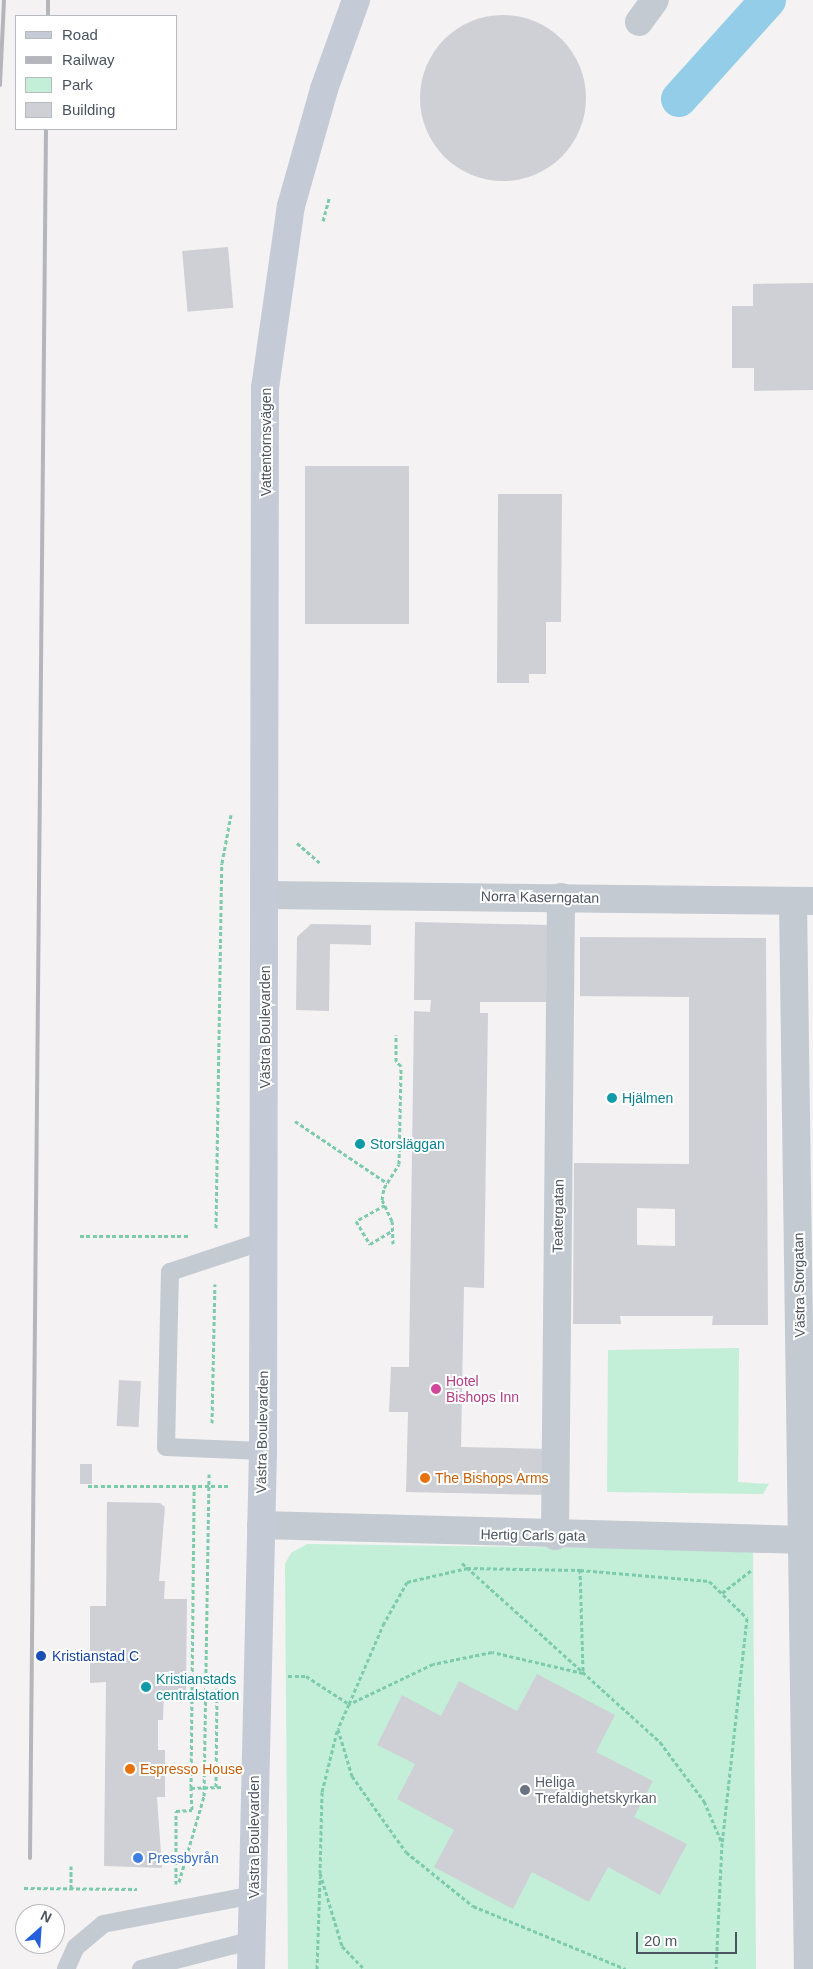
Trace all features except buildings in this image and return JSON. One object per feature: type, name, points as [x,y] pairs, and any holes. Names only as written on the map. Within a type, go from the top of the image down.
[{"type":"street","name":"Vattentornsvägen","points":[[266,895],[265,388],[291,206],[324,89],[356,0]]},
{"type":"street","points":[[639,22],[655,0]]},
{"type":"street","name":"Norra Kaserngatan","points":[[266,895],[803,901]]},
{"type":"street","name":"Västra Boulevarden","points":[[251,1969],[263,1451],[266,895]]},
{"type":"street","name":"Teatergatan","points":[[562,897],[567,1536]]},
{"type":"street","name":"Västra Storgatan","points":[[803,901],[804,1540],[808,1969]]},
{"type":"street","name":"Hertig Carls gata","points":[[261,1526],[567,1536],[804,1540]]},
{"type":"lane","points":[[263,1451],[166,1447],[170,1272],[264,1242]]},
{"type":"lane","points":[[66,1969],[76,1947],[103,1924],[254,1895]]},
{"type":"lane","points":[[141,1969],[253,1940]]},
{"type":"path","points":[[321,230],[330,191]]},
{"type":"path","points":[[176,1888],[203,1806],[204,1788],[222,863],[231,811]]},
{"type":"path","points":[[296,840],[300,849],[323,864]]},
{"type":"path","points":[[393,1244],[392,1230],[385,1204],[386,1183],[399,1164],[402,1066],[396,1061],[396,1035]]},
{"type":"path","points":[[264,1119],[298,1122],[386,1183]]},
{"type":"path","points":[[385,1204],[356,1221],[370,1244],[392,1230]]},
{"type":"path","points":[[80,1236],[216,1236]]},
{"type":"path","points":[[88,1486],[262,1486]]},
{"type":"path","points":[[176,1888],[176,1811],[192,1810],[194,1486]]},
{"type":"path","points":[[428,1532],[660,1742],[704,1801],[722,1844]]},
{"type":"path","points":[[567,1536],[580,1570],[583,1673]]},
{"type":"path","points":[[317,1969],[322,1792],[338,1729],[383,1624],[407,1582],[467,1568],[580,1570],[709,1581],[748,1618],[722,1844],[716,1969]]},
{"type":"path","points":[[349,1704],[433,1664],[492,1652],[583,1673]]},
{"type":"path","points":[[257,1676],[306,1676],[349,1704]]},
{"type":"path","points":[[216,1787],[217,1688]]},
{"type":"path","points":[[338,1729],[352,1776],[406,1852],[473,1906],[626,1969]]},
{"type":"path","points":[[191,1788],[221,1787]]},
{"type":"path","points":[[71,1866],[71,1889]]},
{"type":"path","points":[[320,1873],[342,1946],[364,1969]]},
{"type":"path","points":[[24,1888],[148,1889]]},
{"type":"path","points":[[167,1888],[176,1888]]},
{"type":"green space","points":[[739,1348],[738,1482],[769,1484],[763,1494],[607,1492],[608,1350]]},
{"type":"green space","points":[[307,1544],[753,1550],[756,1969],[288,1969],[285,1564],[291,1553]]},
{"type":"waterway","points":[[679,99],[768,0]]},
{"type":"railway","points":[[0,85],[4,0]]},
{"type":"railway","points":[[48,0],[48,15]]},
{"type":"railway","points":[[30,1858],[46,130]]},
{"type":"place","name":"Hjälmen","points":[[612,1098]]},
{"type":"place","name":"Storsläggan","points":[[360,1144]]},
{"type":"place","name":"Hotel Bishops Inn","points":[[436,1389]]},
{"type":"place","name":"The Bishops Arms","points":[[425,1478]]},
{"type":"place","name":"Kristianstad C","points":[[41,1656]]},
{"type":"place","name":"Kristianstads centralstation","points":[[146,1687]]},
{"type":"place","name":"Espresso House","points":[[130,1769]]},
{"type":"place","name":"Heliga Trefaldighetskyrkan","points":[[525,1790]]},
{"type":"place","name":"Pressbyrån","points":[[138,1858]]}]
